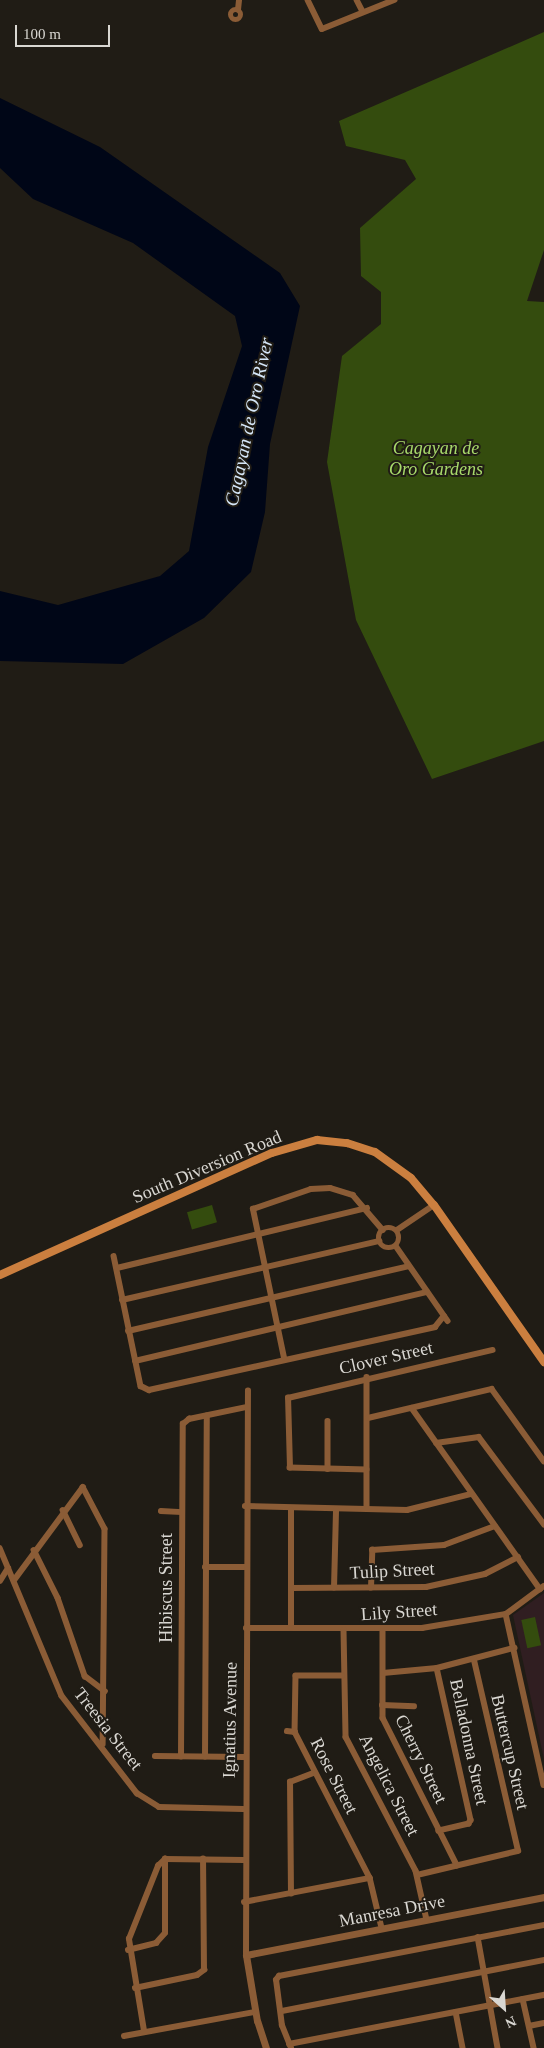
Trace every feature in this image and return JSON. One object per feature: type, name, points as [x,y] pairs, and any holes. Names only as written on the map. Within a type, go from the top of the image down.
[{"type":"main road","name":"South Diversion Road","points":[[0,1275],[272,1153],[305,1142],[347,1143],[375,1152],[404,1171],[434,1205],[544,1362]]},
{"type":"street","points":[[238,0],[238,10]]},
{"type":"street","points":[[308,0],[322,29],[394,0]]},
{"type":"street","points":[[357,0],[363,12]]},
{"type":"street","points":[[284,1358],[263,1267],[254,1208],[311,1189],[345,1192],[367,1208],[383,1230]]},
{"type":"street","points":[[383,1230],[397,1230],[434,1205]]},
{"type":"street","points":[[117,1268],[367,1208]]},
{"type":"street","points":[[379,1240],[383,1230]]},
{"type":"street","points":[[396,1246],[400,1238],[397,1230]]},
{"type":"street","points":[[379,1240],[385,1247],[396,1246]]},
{"type":"street","points":[[122,1300],[379,1240]]},
{"type":"street","points":[[396,1246],[448,1321]]},
{"type":"street","points":[[114,1256],[128,1331],[141,1386],[149,1390],[284,1358],[435,1327],[444,1316]]},
{"type":"street","points":[[128,1331],[409,1266]]},
{"type":"street","points":[[136,1361],[427,1292]]},
{"type":"street","name":"Clover Street","points":[[328,1470],[290,1468],[288,1398],[367,1377],[492,1350]]},
{"type":"street","points":[[367,1377],[367,1508]]},
{"type":"street","points":[[368,1418],[492,1389],[544,1461]]},
{"type":"street","name":"Ignatius Avenue","points":[[248,1391],[245,1506],[244,1902],[246,1955],[255,2012],[266,2048]]},
{"type":"street","points":[[205,1758],[207,1416],[247,1407]]},
{"type":"street","points":[[412,1408],[472,1494],[542,1588]]},
{"type":"street","name":"Hibiscus Street","points":[[181,1756],[182,1512],[186,1421],[207,1416]]},
{"type":"street","points":[[328,1422],[328,1470],[367,1470]]},
{"type":"street","points":[[436,1443],[479,1437],[544,1524]]},
{"type":"street","points":[[15,1579],[63,1510],[83,1488],[105,1529],[105,1691],[103,1744]]},
{"type":"street","points":[[245,1506],[291,1510],[367,1508],[416,1510],[472,1494]]},
{"type":"street","points":[[63,1510],[80,1545]]},
{"type":"street","points":[[291,1510],[291,1628]]},
{"type":"street","points":[[334,1588],[336,1510]]},
{"type":"street","points":[[161,1511],[182,1512]]},
{"type":"street","points":[[371,1588],[372,1550],[444,1545],[496,1526]]},
{"type":"street","name":"Treesia Street","points":[[0,1548],[8,1568],[15,1579],[62,1696],[103,1744],[147,1802],[165,1808],[243,1809]]},
{"type":"street","points":[[34,1550],[58,1598],[85,1676],[105,1691]]},
{"type":"street","name":"Tulip Street","points":[[291,1588],[426,1587],[477,1576],[518,1557]]},
{"type":"street","points":[[205,1567],[246,1568]]},
{"type":"street","points":[[0,1581],[8,1568]]},
{"type":"street","name":"Lily Street","points":[[246,1628],[383,1631],[506,1614],[542,1588]]},
{"type":"street","points":[[506,1614],[544,1785]]},
{"type":"street","name":"Angelica Street","points":[[344,1630],[342,1676],[346,1736],[418,1875],[427,1920]]},
{"type":"street","name":"Cherry Street","points":[[383,1631],[382,1705],[387,1730],[457,1865]]},
{"type":"street","points":[[383,1674],[437,1668],[474,1660],[514,1648]]},
{"type":"street","name":"Buttercup Street","points":[[457,1865],[518,1852],[474,1660]]},
{"type":"street","name":"Belladonna Street","points":[[437,1668],[471,1823],[439,1831]]},
{"type":"street","name":"Rose Street","points":[[342,1676],[296,1676],[294,1732],[370,1878],[382,1928]]},
{"type":"street","points":[[382,1705],[414,1706]]},
{"type":"street","points":[[287,1731],[294,1732]]},
{"type":"street","points":[[156,1756],[244,1757]]},
{"type":"street","points":[[291,1894],[290,1782],[314,1773]]},
{"type":"street","points":[[135,1988],[197,1975],[204,1970],[203,1858]]},
{"type":"street","points":[[165,1859],[244,1860]]},
{"type":"street","points":[[128,1950],[156,1943],[165,1934],[165,1859]]},
{"type":"street","points":[[144,2031],[128,1950],[154,1875],[165,1859]]},
{"type":"street","points":[[418,1875],[457,1865]]},
{"type":"street","points":[[244,1902],[370,1878]]},
{"type":"street","name":"Manresa Drive","points":[[246,1955],[544,1897]]},
{"type":"street","points":[[544,1925],[279,1976],[276,1980],[290,2046],[544,1995]]},
{"type":"street","points":[[478,1937],[498,2048]]},
{"type":"street","points":[[282,2010],[544,1960]]},
{"type":"street","points":[[522,1999],[534,2048]]},
{"type":"street","points":[[124,2036],[255,2012]]},
{"type":"street","points":[[456,2012],[462,2048]]},
{"type":"street","points":[[529,2026],[544,2023]]},
{"type":"shaded area","points":[[544,1593],[544,1759],[513,1615]]},
{"type":"green space","name":"Cagayan de Oro Gardens","points":[[544,32],[544,250],[527,301],[544,302],[544,741],[432,779],[356,620],[327,462],[342,356],[381,324],[381,292],[361,276],[360,228],[416,179],[405,160],[346,146],[339,121]]},
{"type":"green space","points":[[212,1205],[217,1222],[192,1229],[187,1212]]},
{"type":"green space","points":[[535,1617],[541,1645],[527,1648],[521,1620]]},
{"type":"water","name":"Cagayan de Oro River","points":[[0,98],[100,147],[280,273],[300,306],[270,444],[265,512],[251,572],[204,618],[123,664],[0,661],[0,591],[58,605],[160,576],[189,551],[208,447],[242,346],[235,316],[133,243],[33,199],[0,168]]}]
